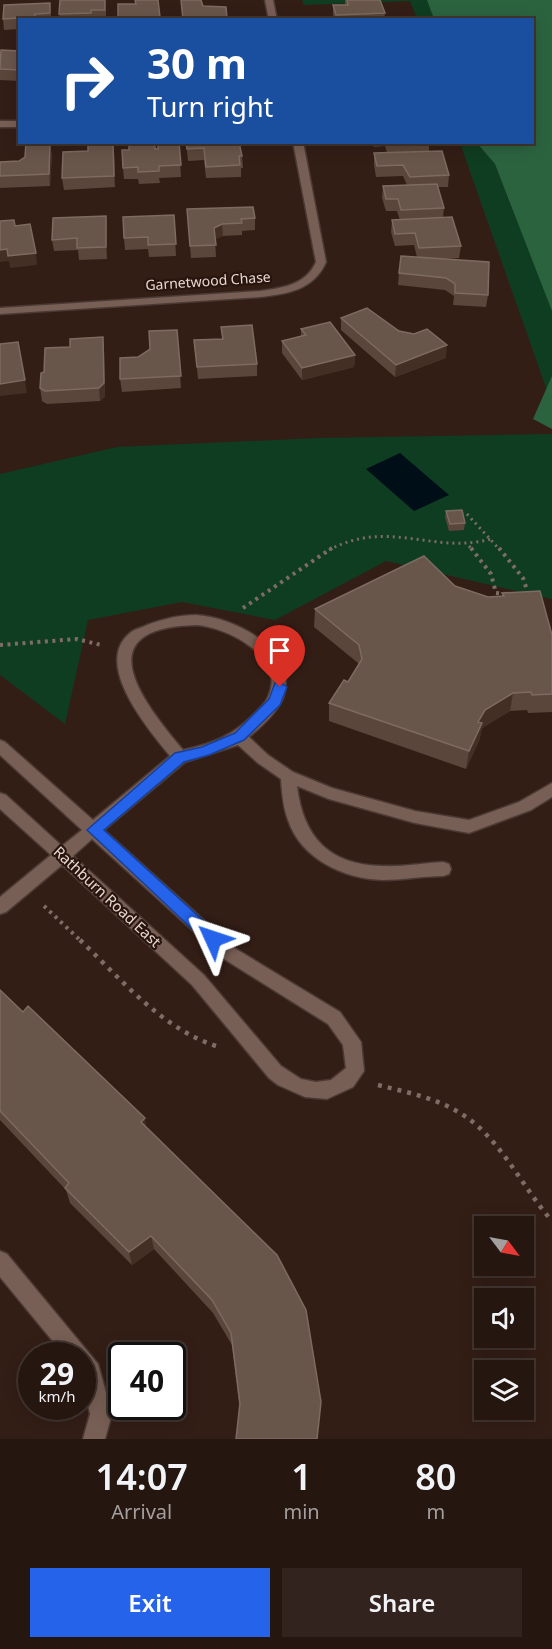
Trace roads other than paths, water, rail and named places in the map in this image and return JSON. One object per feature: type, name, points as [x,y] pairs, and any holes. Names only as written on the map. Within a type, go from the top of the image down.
[{"type":"street","points":[[269,0],[273,18]]},
{"type":"street","points":[[0,124],[18,124]]},
{"type":"street","name":"Garnetwood Chase","points":[[0,311],[261,294],[280,291],[305,282],[318,270],[321,262],[298,144]]},
{"type":"street","points":[[0,907],[180,757],[204,752],[239,736],[276,702],[280,687],[270,658],[262,648],[243,633],[220,623],[201,619],[156,627],[134,637],[125,650],[127,677],[132,692],[180,757]]},
{"type":"street","points":[[239,736],[263,759],[288,776],[329,794],[366,805],[469,827],[525,806],[552,789]]},
{"type":"street","points":[[0,746],[94,830]]},
{"type":"street","points":[[288,776],[298,826],[325,855],[344,867],[362,872],[443,869]]},
{"type":"street","name":"Rathburn Road East","points":[[0,799],[198,980],[275,1072],[286,1081],[298,1088],[327,1091],[349,1079],[356,1071],[356,1061],[352,1042],[341,1025],[230,954],[94,830]]},
{"type":"street","points":[[0,1261],[67,1342]]},
{"type":"street","points":[[94,1439],[101,1414],[96,1392]]}]
